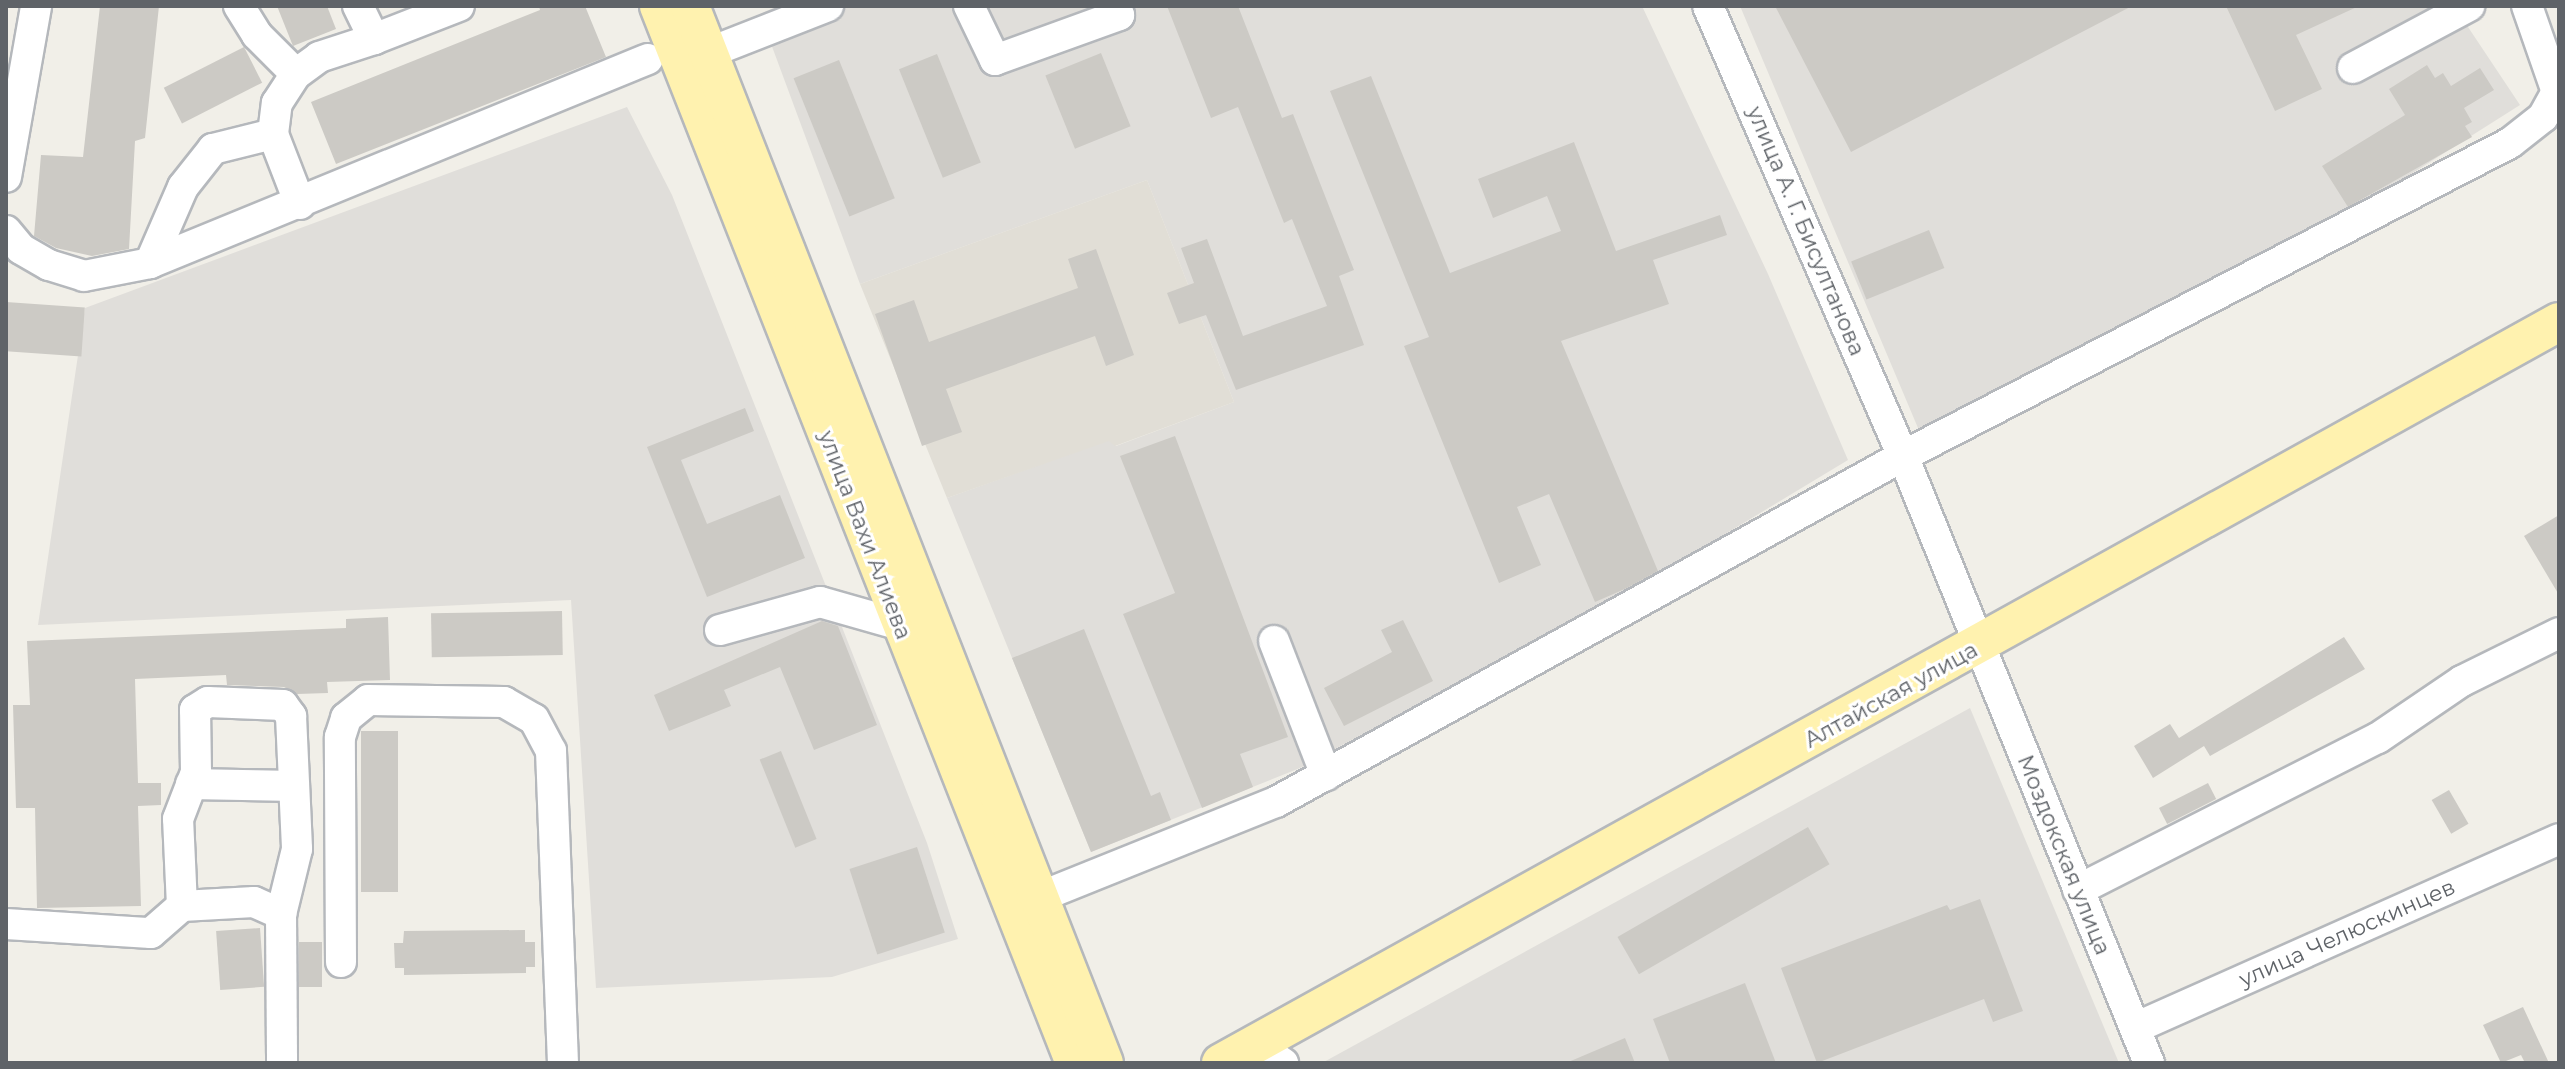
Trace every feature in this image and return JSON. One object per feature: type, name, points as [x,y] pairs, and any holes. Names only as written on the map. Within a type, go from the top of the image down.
[{"type":"main road","name":"улица Вахи Алиева","points":[[659,6],[1075,1063]]},
{"type":"main road","name":"улица Вахи Алиева","points":[[690,6],[1104,1063]]},
{"type":"main road","name":"Алтайская улица","points":[[1221,1063],[1270,1054],[1978,648],[2559,322]]},
{"type":"street","points":[[6,177],[36,6]]},
{"type":"street","points":[[239,6],[257,35],[296,74]]},
{"type":"street","points":[[358,6],[374,39]]},
{"type":"street","points":[[300,204],[273,134],[277,103],[296,74],[319,57],[459,6]]},
{"type":"street","points":[[708,53],[828,6]]},
{"type":"street","points":[[969,6],[995,60],[1119,15],[1115,6]]},
{"type":"street","name":"улица А. Г. Бисултанова","points":[[1708,6],[1903,456],[1978,648]]},
{"type":"street","points":[[2353,68],[2469,6]]},
{"type":"street","points":[[1037,898],[1276,802],[1903,456],[2510,143],[2543,117],[2557,92],[2527,6]]},
{"type":"street","points":[[6,231],[21,249],[84,276],[150,263],[648,59]]},
{"type":"street","points":[[150,263],[183,187],[213,149],[273,134]]},
{"type":"street","points":[[720,630],[820,602],[901,625]]},
{"type":"street","points":[[2078,890],[2378,738],[2462,681],[2559,633]]},
{"type":"street","points":[[1274,641],[1326,775]]},
{"type":"street","name":"Моздокская улица","points":[[1978,648],[2149,1063]]},
{"type":"street","points":[[341,962],[340,737],[346,718],[368,700],[504,702],[514,706],[534,719],[551,751],[563,1063]]},
{"type":"street","points":[[182,906],[178,819],[196,772],[195,710],[208,702],[287,707],[297,849],[281,914],[282,1063]]},
{"type":"street","points":[[191,784],[294,786]]},
{"type":"street","name":"улица Челюскинцев","points":[[2135,1028],[2559,839]]},
{"type":"street","points":[[6,924],[151,933],[182,906],[254,902],[281,914]]},
{"type":"shaded area","points":[[778,6],[1642,6],[1768,274],[1848,460],[1659,574],[1300,768],[1091,852],[947,498],[1109,440],[1116,446],[1234,402],[1147,180],[860,284],[760,14]]},
{"type":"shaded area","points":[[1740,6],[2462,6],[2470,17],[2468,27],[2520,105],[2351,212],[1929,431],[1918,428]]},
{"type":"shaded area","points":[[627,107],[672,195],[927,843],[958,939],[832,977],[596,988],[571,600],[38,625],[85,308]]},
{"type":"shaded area","points":[[1147,180],[1234,402],[1115,446],[1109,441],[947,498],[860,284]]},
{"type":"shaded area","points":[[1970,708],[2119,1063],[1322,1063]]},
{"type":"building","points":[[100,6],[159,6],[145,138],[135,141],[129,249],[92,256],[56,248],[34,236],[41,155],[83,157]]},
{"type":"building","points":[[277,6],[327,6],[336,29],[293,46]]},
{"type":"building","points":[[539,6],[585,6],[606,57],[336,164],[311,102],[540,10]]},
{"type":"building","points":[[1167,6],[1238,6],[1282,118],[1293,114],[1354,270],[1339,276],[1364,345],[1236,390],[1206,315],[1179,324],[1167,293],[1194,283],[1181,248],[1207,239],[1243,336],[1327,306],[1292,219],[1284,223],[1238,107],[1211,118]]},
{"type":"building","points":[[1775,6],[2132,6],[1851,152]]},
{"type":"building","points":[[2226,6],[2359,6],[2296,35],[2322,89],[2275,111]]},
{"type":"building","points":[[244,47],[262,83],[182,123],[164,88]]},
{"type":"building","points":[[1101,53],[1131,126],[1075,149],[1045,75]]},
{"type":"building","points":[[937,54],[981,162],[943,178],[899,69]]},
{"type":"building","points":[[839,60],[895,198],[849,217],[794,78]]},
{"type":"building","points":[[2427,65],[2435,78],[2443,73],[2451,86],[2480,68],[2494,90],[2464,108],[2472,122],[2465,126],[2472,137],[2348,207],[2322,166],[2405,115],[2389,89]]},
{"type":"building","points":[[1371,76],[1450,273],[1561,231],[1547,196],[1493,218],[1478,179],[1574,142],[1616,251],[1720,215],[1727,235],[1653,260],[1669,304],[1561,341],[1658,571],[1627,588],[1595,602],[1549,494],[1517,507],[1541,565],[1499,583],[1404,346],[1429,337],[1330,91]]},
{"type":"building","points":[[1929,230],[1944,268],[1866,299],[1851,261]]},
{"type":"building","points":[[1096,249],[1134,355],[1106,366],[1095,336],[946,389],[962,432],[922,446],[875,314],[914,300],[929,342],[1078,288],[1068,259]]},
{"type":"building","points":[[6,302],[85,308],[81,356],[6,351]]},
{"type":"building","points":[[745,408],[754,431],[681,460],[707,524],[780,495],[805,558],[707,597],[647,447]]},
{"type":"building","points":[[1175,436],[1288,737],[1240,754],[1253,787],[1202,808],[1123,614],[1175,593],[1120,456]]},
{"type":"building","points":[[2559,515],[2559,595],[2524,536]]},
{"type":"building","points":[[562,611],[563,655],[432,657],[431,613]]},
{"type":"building","points":[[388,617],[390,680],[327,682],[328,693],[297,694],[284,687],[227,685],[226,675],[135,679],[138,783],[161,783],[161,805],[138,806],[141,906],[37,908],[35,808],[16,808],[13,705],[30,705],[27,641],[346,628],[346,619]]},
{"type":"building","points":[[1403,620],[1433,681],[1344,726],[1324,688],[1392,652],[1381,630]]},
{"type":"building","points":[[822,621],[838,626],[877,725],[814,750],[780,667],[724,690],[731,706],[669,731],[654,695]]},
{"type":"building","points":[[1084,629],[1151,796],[1160,792],[1171,820],[1091,852],[1012,658]]},
{"type":"building","points":[[2344,637],[2365,669],[2210,756],[2204,746],[2153,778],[2134,746],[2170,724],[2179,738]]},
{"type":"building","points":[[361,731],[398,731],[398,892],[361,892]]},
{"type":"building","points":[[781,751],[817,839],[795,848],[760,760]]},
{"type":"building","points":[[2208,783],[2216,799],[2167,824],[2159,808]]},
{"type":"building","points":[[2449,790],[2468,824],[2451,834],[2432,800]]},
{"type":"building","points":[[1808,827],[1830,864],[1639,974],[1617,937]]},
{"type":"building","points":[[917,847],[945,933],[877,955],[849,869]]},
{"type":"building","points":[[1980,899],[2023,1011],[1993,1022],[1984,999],[1817,1063],[1781,968],[1947,905],[1950,910]]},
{"type":"building","points":[[260,928],[264,987],[220,990],[216,931]]},
{"type":"building","points":[[525,930],[525,942],[535,942],[535,967],[526,967],[526,973],[404,975],[404,968],[395,968],[394,943],[403,943],[404,931]]},
{"type":"building","points":[[299,942],[322,942],[322,987],[299,987]]},
{"type":"building","points":[[1745,983],[1776,1063],[1670,1063],[1653,1019]]},
{"type":"building","points":[[2523,1007],[2549,1063],[2525,1063],[2521,1055],[2501,1063],[2483,1025]]},
{"type":"building","points":[[1625,1038],[1635,1063],[1566,1063]]}]
